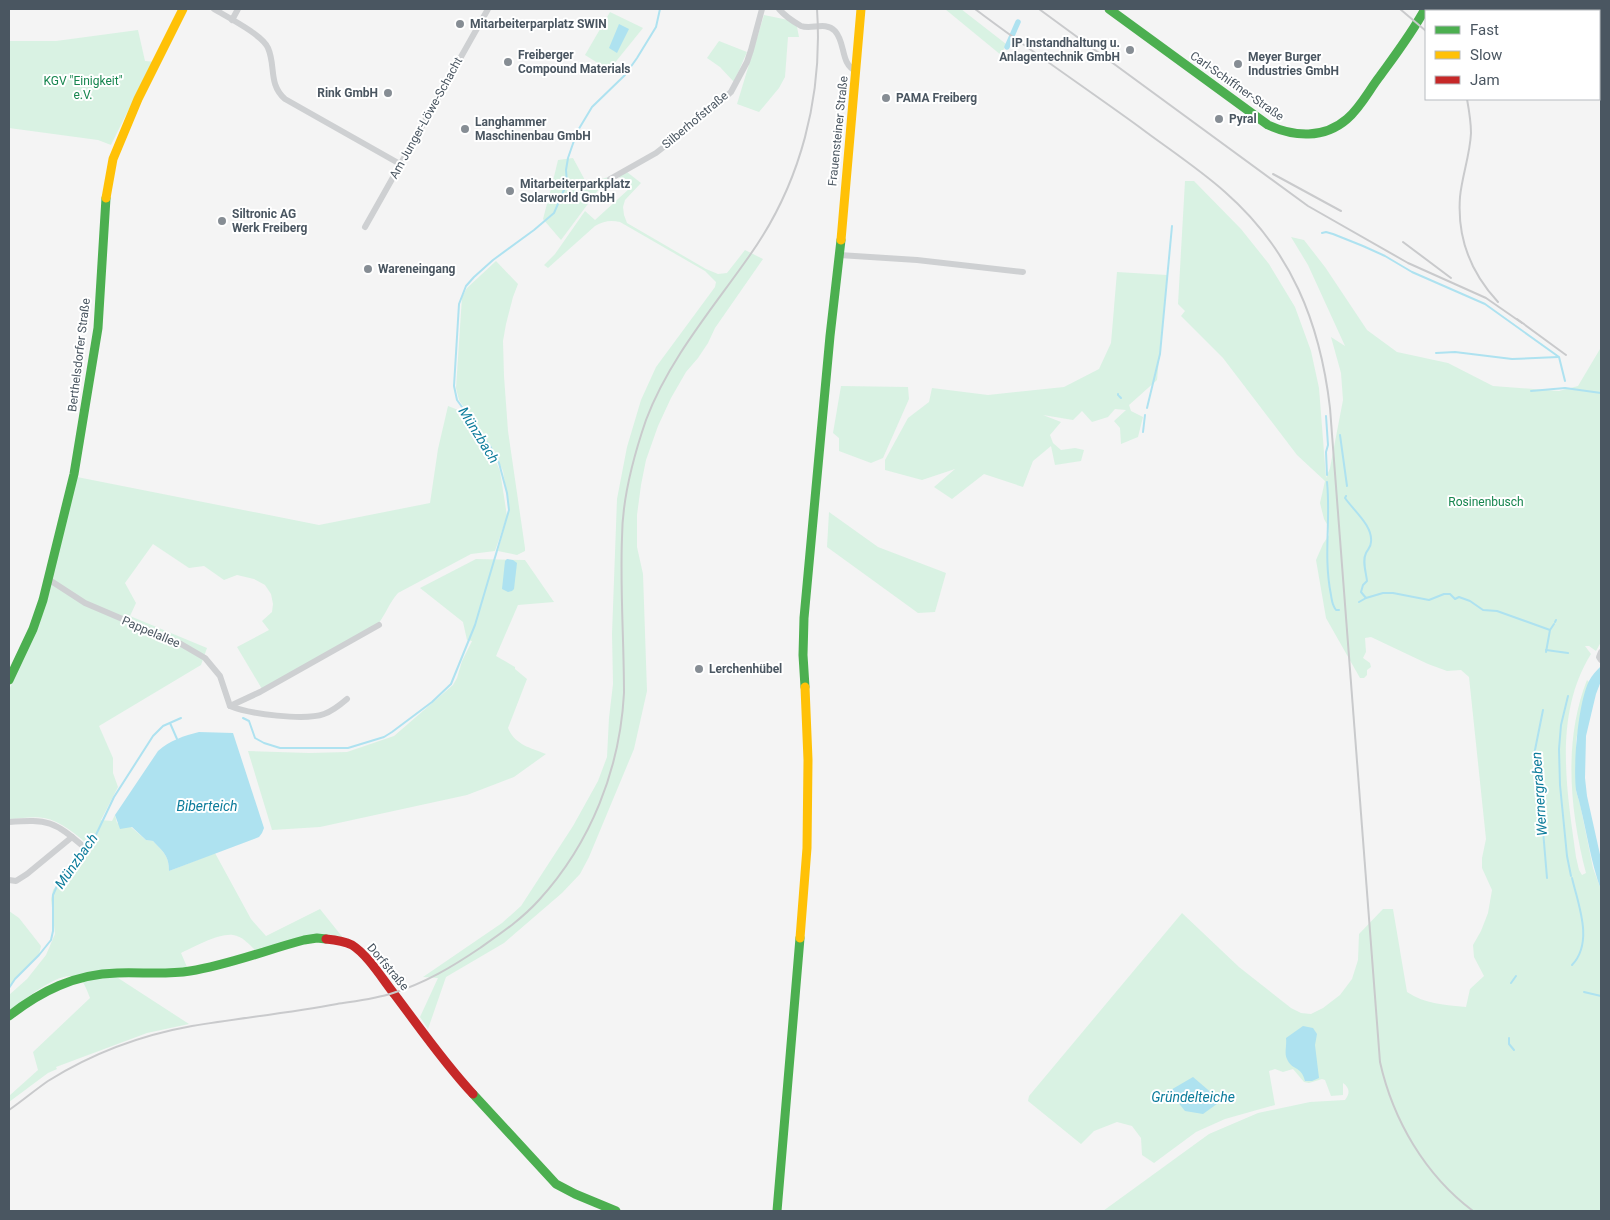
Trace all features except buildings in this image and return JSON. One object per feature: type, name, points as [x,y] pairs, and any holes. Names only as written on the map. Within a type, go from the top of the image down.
[{"type":"main road","name":"Berthelsdorfer Straße","points":[[9,680],[38,617],[74,474],[98,328],[103,234],[109,175],[115,153],[138,99],[183,9]]},
{"type":"main road","name":"Frauensteiner Straße","points":[[777,1211],[807,848],[808,760],[803,655],[804,618],[862,9]]},
{"type":"main road","name":"Carl-Schiffner-Straße","points":[[1109,9],[1268,125],[1288,134],[1308,136],[1329,130],[1348,118],[1406,41],[1425,9]]},
{"type":"main road","name":"Dorfstraße","points":[[9,1016],[32,998],[46,990],[92,975],[157,974],[190,971],[304,940],[317,938],[340,940],[361,952],[455,1075],[556,1184],[616,1211]]},
{"type":"street","points":[[214,9],[262,38],[268,47],[275,84],[279,94],[291,103],[400,164]]},
{"type":"street","points":[[232,20],[238,9]]},
{"type":"street","name":"Am Junger-Löwe-Schacht","points":[[365,227],[488,9]]},
{"type":"street","name":"Silberhofstraße","points":[[610,179],[656,153],[731,92],[752,50],[762,9]]},
{"type":"street","points":[[779,9],[802,26],[832,28],[839,37],[847,65],[856,71]]},
{"type":"street","points":[[839,255],[917,260],[1023,272]]},
{"type":"street","name":"Pappelallee","points":[[48,579],[68,594],[85,603],[182,644],[205,658],[220,676],[230,706]]},
{"type":"street","points":[[230,706],[260,692],[379,625]]},
{"type":"street","points":[[230,706],[238,710],[260,714],[314,716],[325,714],[347,699]]},
{"type":"street","points":[[9,822],[45,821],[64,830],[84,846]]},
{"type":"street","points":[[9,880],[16,881],[27,874],[72,837]]},
{"type":"green space","points":[[945,9],[961,9],[1006,44],[1001,55]]},
{"type":"green space","points":[[610,12],[643,28],[609,70],[585,55]]},
{"type":"green space","points":[[764,15],[793,21],[797,27],[799,37],[788,37],[785,77],[779,88],[759,112],[737,104]]},
{"type":"green space","name":"KGV \"Einigkeit\" e.V.","points":[[138,30],[145,61],[157,62],[138,91],[111,145],[98,140],[9,128],[9,41],[56,41]]},
{"type":"green space","points":[[719,41],[747,52],[734,82],[720,67],[707,58]]},
{"type":"green space","points":[[573,158],[587,184],[608,177],[561,240],[543,219],[558,160]]},
{"type":"green space","points":[[627,172],[641,183],[625,200],[623,207],[627,223],[706,269],[718,274],[727,273],[745,250],[763,259],[715,328],[698,358],[686,372],[658,426],[646,460],[637,515],[637,547],[643,574],[647,691],[634,749],[589,857],[580,874],[562,893],[504,943],[446,977],[428,1029],[420,1017],[438,978],[423,977],[502,923],[521,906],[573,826],[598,781],[607,757],[613,684],[612,634],[617,499],[627,447],[641,400],[656,367],[715,287],[716,282],[705,271],[616,221],[607,221],[595,226],[548,268],[544,265],[555,254],[585,211],[595,220],[630,188],[618,176]]},
{"type":"green space","name":"Rosinenbusch","points":[[1185,181],[1194,181],[1241,229],[1269,264],[1295,307],[1311,351],[1319,388],[1326,478],[1330,468],[1343,400],[1341,373],[1331,337],[1345,346],[1308,265],[1291,237],[1304,240],[1325,267],[1367,330],[1397,352],[1448,363],[1493,386],[1559,391],[1578,386],[1601,350],[1601,642],[1596,651],[1589,646],[1585,646],[1591,654],[1579,678],[1571,702],[1566,754],[1569,806],[1576,857],[1582,875],[1586,873],[1580,849],[1573,801],[1572,752],[1574,727],[1579,703],[1587,680],[1589,682],[1576,740],[1576,791],[1593,868],[1601,890],[1601,1211],[1103,1211],[1209,1134],[1258,1113],[1310,1102],[1345,1100],[1348,1096],[1348,1089],[1343,1083],[1343,1095],[1331,1096],[1325,1080],[1304,1082],[1293,1069],[1283,1072],[1275,1069],[1269,1071],[1275,1105],[1225,1119],[1196,1132],[1154,1163],[1142,1155],[1141,1138],[1132,1126],[1117,1122],[1094,1131],[1081,1144],[1028,1101],[1029,1096],[1182,913],[1239,967],[1291,1008],[1301,1013],[1311,1014],[1323,1008],[1340,995],[1352,979],[1358,960],[1359,934],[1383,909],[1393,909],[1407,992],[1421,999],[1443,1005],[1466,1007],[1470,989],[1484,976],[1474,957],[1473,945],[1488,913],[1492,890],[1482,868],[1486,839],[1469,677],[1461,670],[1447,671],[1428,664],[1371,637],[1365,638],[1366,652],[1363,658],[1370,663],[1371,667],[1367,670],[1367,675],[1364,678],[1360,678],[1326,618],[1316,560],[1329,535],[1320,503],[1325,481],[1297,455],[1223,358],[1181,316],[1185,311],[1178,304]]},
{"type":"green space","points":[[496,261],[518,284],[513,297],[503,341],[508,431],[525,548],[525,551],[517,555],[498,551],[509,508],[503,471],[494,451],[459,400],[456,388],[462,297],[467,288]]},
{"type":"green space","points":[[1117,272],[1167,275],[1157,380],[1129,405],[1131,411],[1143,417],[1138,437],[1121,444],[1120,428],[1114,421],[1126,410],[1115,409],[1108,417],[1092,422],[1082,411],[1073,420],[1043,415],[1061,422],[1050,435],[1053,443],[1061,450],[1075,448],[1084,450],[1081,461],[1055,465],[1051,446],[1033,461],[1023,487],[984,474],[952,499],[934,487],[955,469],[922,480],[885,470],[885,460],[908,418],[929,402],[932,388],[988,395],[1064,387],[1099,369],[1111,343]]},
{"type":"green space","points":[[841,386],[908,387],[909,399],[883,458],[871,463],[839,451],[839,438],[833,433]]},
{"type":"green space","points":[[448,406],[466,413],[492,452],[500,471],[507,516],[495,551],[471,554],[398,593],[378,624],[262,689],[237,647],[269,630],[262,621],[272,612],[273,604],[271,594],[265,585],[254,579],[237,575],[224,580],[204,566],[189,568],[153,544],[125,583],[136,603],[130,616],[207,648],[201,665],[99,726],[113,758],[113,773],[118,787],[101,820],[112,821],[115,815],[117,823],[131,827],[146,840],[153,841],[167,857],[169,871],[215,853],[251,919],[266,936],[320,909],[344,939],[255,950],[239,937],[227,935],[207,941],[181,953],[190,974],[135,977],[115,976],[189,1024],[147,1033],[56,1067],[57,1069],[48,1073],[9,1102],[9,1096],[38,1070],[33,1052],[90,998],[81,980],[74,976],[65,977],[44,986],[9,1012],[9,995],[27,979],[46,955],[55,934],[51,899],[53,890],[88,844],[67,828],[44,818],[9,819],[9,690],[44,610],[77,477],[319,525],[430,503],[438,449]]},
{"type":"green space","points":[[829,512],[878,547],[946,573],[935,612],[918,613],[827,547]]},
{"type":"green space","points":[[476,559],[525,560],[554,602],[518,605],[496,656],[515,667],[527,679],[508,728],[511,734],[529,748],[546,754],[514,777],[467,795],[320,827],[272,830],[248,751],[347,752],[394,736],[453,685],[472,641],[467,640],[463,622],[420,588]]},
{"type":"green space","points":[[9,911],[19,918],[41,946],[39,955],[15,979],[9,988]]},
{"type":"water","points":[[619,24],[629,29],[617,53],[609,48]]},
{"type":"water","points":[[507,559],[517,563],[514,589],[508,592],[502,589],[505,561]]},
{"type":"water","points":[[1601,666],[1601,681],[1586,736],[1585,778],[1587,796],[1601,859],[1601,890],[1576,790],[1575,766],[1579,719],[1585,691],[1590,679]]},
{"type":"water","name":"Biberteich","points":[[199,732],[233,733],[264,828],[259,837],[169,871],[167,857],[153,841],[146,840],[132,827],[120,829],[115,815],[158,751],[172,741]]},
{"type":"water","points":[[1303,1026],[1313,1028],[1317,1034],[1315,1045],[1319,1078],[1312,1081],[1305,1081],[1301,1072],[1289,1063],[1286,1054],[1286,1038]]},
{"type":"water","name":"Gründelteiche","points":[[1193,1077],[1221,1101],[1203,1114],[1185,1111],[1169,1091]]},
{"type":"waterway","name":"Münzbach","points":[[243,718],[249,721],[255,738],[280,748],[348,748],[384,737],[432,702],[451,684],[475,625],[509,510],[507,493],[499,463],[490,446],[457,400],[454,386],[459,304],[466,286],[474,277],[554,213],[567,183],[566,170],[568,158],[577,132],[592,107],[625,75],[637,58],[656,27],[660,9]]},
{"type":"waterway","points":[[1007,47],[1018,22]]},
{"type":"waterway","points":[[1147,408],[1160,354],[1172,226]]},
{"type":"waterway","points":[[1322,233],[1333,234],[1363,246],[1412,272],[1485,304],[1559,357],[1565,381]]},
{"type":"waterway","points":[[1436,353],[1455,352],[1512,359],[1558,357]]},
{"type":"waterway","points":[[1531,391],[1565,388],[1601,393]]},
{"type":"waterway","points":[[1143,432],[1145,415]]},
{"type":"waterway","points":[[1326,416],[1328,445],[1326,452],[1327,475]]},
{"type":"waterway","points":[[1340,435],[1347,486]]},
{"type":"waterway","points":[[1327,482],[1329,580],[1333,605],[1336,610],[1339,610]]},
{"type":"waterway","points":[[1346,496],[1345,498],[1366,524],[1371,536],[1371,542],[1364,559],[1367,581],[1363,585],[1361,592],[1366,598],[1383,593],[1393,593],[1429,600],[1444,594],[1450,594],[1455,599],[1459,597],[1470,601],[1483,610],[1497,611],[1550,630]]},
{"type":"waterway","points":[[1359,602],[1366,598]]},
{"type":"waterway","name":"Wernergraben","points":[[1546,652],[1550,630],[1554,624]]},
{"type":"waterway","points":[[1546,650],[1568,653]]},
{"type":"waterway","points":[[1568,696],[1561,725],[1559,749],[1560,785],[1567,856],[1571,876]]},
{"type":"waterway","name":"Wernergraben","points":[[1543,710],[1534,755],[1540,795],[1547,878]]},
{"type":"waterway","name":"Münzbach","points":[[9,988],[51,940],[53,931],[53,895],[57,886],[84,855],[93,841],[114,797],[153,736],[163,726],[181,718]]},
{"type":"waterway","points":[[170,723],[177,739]]},
{"type":"waterway","points":[[1572,878],[1583,923],[1583,934],[1579,956],[1572,965]]},
{"type":"waterway","name":"Wernergraben","points":[[1511,983],[1516,976]]},
{"type":"waterway","points":[[1584,992],[1601,996]]},
{"type":"waterway","name":"Wernergraben","points":[[1509,1038],[1509,1044],[1514,1050]]},
{"type":"railway","points":[[9,1110],[64,1071],[99,1054],[136,1040],[192,1026],[372,998],[393,993],[416,984],[459,962],[503,932],[532,907],[557,878],[574,854],[600,804],[616,749],[624,693],[621,576],[624,509],[637,448],[646,420],[679,355],[750,255],[768,227],[783,198],[805,138],[812,106],[818,42],[817,9]]},
{"type":"railway","points":[[975,9],[1118,111],[1225,192],[1248,214],[1268,238],[1285,263],[1310,317],[1319,346],[1330,408],[1380,1062],[1393,1105],[1413,1145],[1440,1181],[1473,1211]]},
{"type":"railway","points":[[1039,9],[1308,206],[1408,263],[1486,298],[1522,323]]},
{"type":"railway","points":[[1400,9],[1425,30]]},
{"type":"railway","points":[[1467,100],[1471,133],[1460,197],[1461,227],[1473,267],[1488,291],[1498,302]]},
{"type":"railway","points":[[1273,174],[1341,211]]},
{"type":"railway","points":[[1403,242],[1451,278]]},
{"type":"railway","points":[[1517,319],[1566,355]]},
{"type":"traffic: fast","points":[[1109,9],[1268,125],[1298,134],[1319,133],[1329,130],[1347,119],[1361,104],[1415,27],[1425,9]]},
{"type":"traffic: fast","points":[[9,680],[33,629],[43,600],[74,474],[98,328],[106,198]]},
{"type":"traffic: fast","points":[[805,687],[803,655],[804,618],[830,336],[841,240]]},
{"type":"traffic: fast","points":[[777,1211],[800,938]]},
{"type":"traffic: fast","points":[[9,1016],[33,999],[73,980],[102,974],[190,971],[233,961],[304,940],[326,939]]},
{"type":"traffic: fast","points":[[473,1094],[556,1184],[616,1211]]},
{"type":"traffic: slow","points":[[106,198],[113,159],[138,99],[183,9]]},
{"type":"traffic: slow","points":[[841,240],[861,9]]},
{"type":"traffic: slow","points":[[800,938],[807,848],[808,760],[805,687]]},
{"type":"traffic: jam","points":[[326,939],[352,945],[364,955],[442,1058],[473,1094]]},
{"type":"place","name":"Mitarbeiterparplatz SWIN","points":[[460,24]]},
{"type":"place","name":"IP Instandhaltung u. Anlagentechnik GmbH","points":[[1130,50]]},
{"type":"place","name":"Freiberger Compound Materials","points":[[508,62]]},
{"type":"place","name":"Meyer Burger Industries GmbH","points":[[1238,64]]},
{"type":"place","name":"Rink GmbH","points":[[388,93]]},
{"type":"place","name":"PAMA Freiberg","points":[[886,98]]},
{"type":"place","name":"Pyral","points":[[1219,119]]},
{"type":"place","name":"Langhammer Maschinenbau GmbH","points":[[465,129]]},
{"type":"place","name":"Mitarbeiterparkplatz Solarworld GmbH","points":[[510,191]]},
{"type":"place","name":"Siltronic AG Werk Freiberg","points":[[222,221]]},
{"type":"place","name":"Wareneingang","points":[[368,269]]},
{"type":"place","name":"Lerchenhübel","points":[[699,669]]}]
